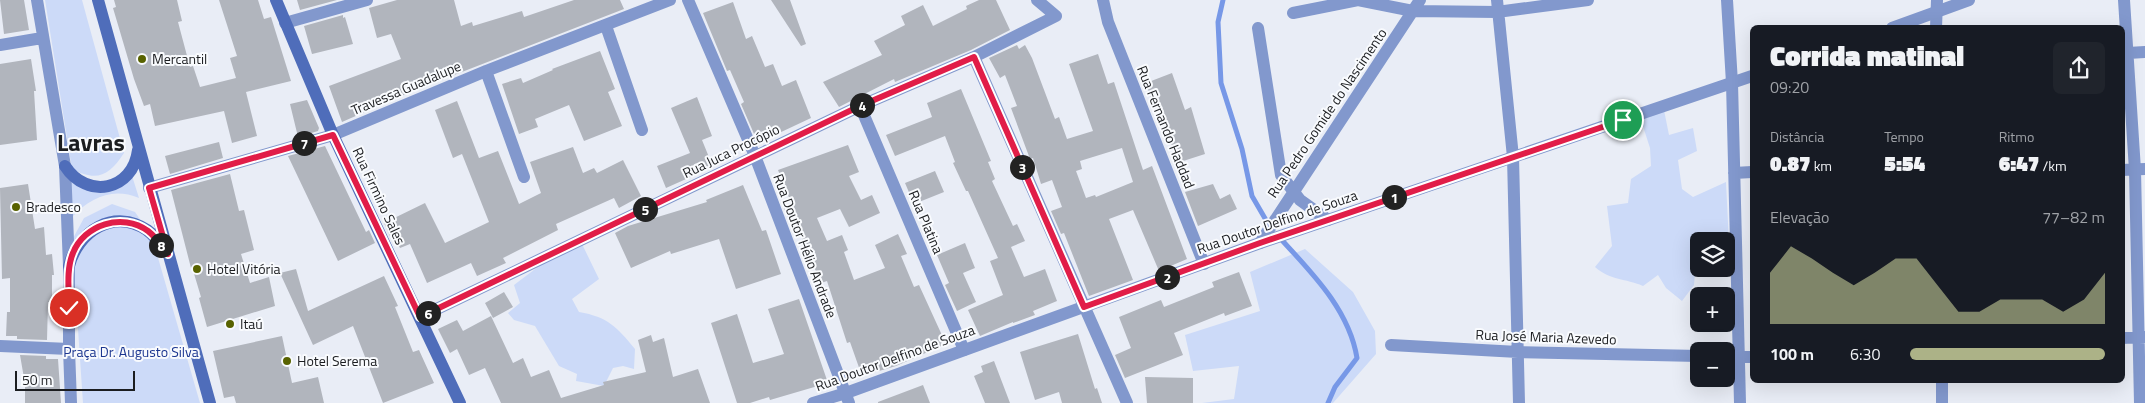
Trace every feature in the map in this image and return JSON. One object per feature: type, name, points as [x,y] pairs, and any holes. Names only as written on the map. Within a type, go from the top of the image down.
[{"type":"main road","points":[[98,0],[210,403]]},
{"type":"main road","name":"Rua Firmino Sales","points":[[276,0],[333,135],[460,403]]},
{"type":"main road","points":[[64,166],[70,175],[88,186],[109,186],[119,182],[133,168],[138,147]]},
{"type":"main road","points":[[69,266],[72,254],[88,233],[98,226],[110,223],[136,224],[147,230],[168,254]]},
{"type":"street","points":[[37,0],[64,166],[69,266],[71,403]]},
{"type":"street","points":[[285,23],[367,0]]},
{"type":"street","name":"Travessa Guadalupe","points":[[149,188],[333,135],[486,71],[670,0]]},
{"type":"street","name":"Rua Doutor Hélio Andrade","points":[[688,0],[755,156],[848,398]]},
{"type":"street","name":"Rua Juca Procópio","points":[[420,317],[860,106],[974,57],[1056,16],[1037,0]]},
{"type":"street","name":"Rua Fernando Haddad","points":[[1103,0],[1108,22],[1204,264]]},
{"type":"street","points":[[1293,13],[1358,0],[1417,6],[1497,6],[1588,0]]},
{"type":"street","points":[[1728,0],[1734,172],[1746,357],[1740,403]]},
{"type":"street","points":[[1898,25],[1937,6],[1969,0]]},
{"type":"street","points":[[2124,0],[2142,338],[2140,403]]},
{"type":"street","name":"Rua Pedro Gomide do Nascimento","points":[[1260,243],[1417,6]]},
{"type":"street","points":[[1497,6],[1513,157],[1519,403]]},
{"type":"street","points":[[1936,25],[1937,6]]},
{"type":"street","points":[[606,26],[642,130]]},
{"type":"street","points":[[1258,28],[1281,175],[1292,192],[1328,220]]},
{"type":"street","points":[[0,45],[42,38]]},
{"type":"street","points":[[2128,53],[2145,52]]},
{"type":"street","points":[[974,57],[1127,403]]},
{"type":"street","points":[[486,71],[524,177]]},
{"type":"street","name":"Rua Doutor Delfino de Souza","points":[[814,403],[848,398],[964,350],[1260,243],[1750,77]]},
{"type":"street","name":"Rua Platina","points":[[860,106],[964,350]]},
{"type":"street","points":[[1734,172],[1750,172]]},
{"type":"street","points":[[2125,338],[2142,338]]},
{"type":"street","name":"Rua José Maria Azevedo","points":[[1392,345],[1518,352],[1690,356]]},
{"type":"street","points":[[0,346],[69,349]]},
{"type":"street","points":[[1942,383],[1942,403]]},
{"type":"green space","points":[[45,0],[82,0],[124,153],[108,172],[95,176],[72,169]]},
{"type":"green space","points":[[1664,110],[1669,135],[1693,128],[1697,151],[1678,160],[1682,189],[1693,197],[1726,182],[1728,232],[1690,232],[1690,277],[1695,277],[1694,285],[1690,287],[1690,290],[1682,301],[1666,288],[1658,275],[1643,286],[1612,277],[1595,267],[1612,246],[1607,206],[1628,203],[1631,179],[1651,166],[1650,148],[1640,117]]},
{"type":"green space","points":[[128,163],[139,198],[120,194],[103,196],[87,204],[72,217],[69,181],[93,189],[122,175]]},
{"type":"green space","name":"Praça Dr. Augusto Silva","points":[[112,204],[135,212],[152,237],[200,403],[83,403],[72,240],[84,218]]},
{"type":"green space","points":[[582,244],[599,279],[572,299],[579,312],[605,320],[617,329],[635,349],[634,369],[623,366],[613,368],[604,386],[576,381],[577,374],[559,366],[535,326],[514,320],[508,313],[520,303],[514,285],[547,260]]},
{"type":"green space","points":[[1305,249],[1353,292],[1375,331],[1376,354],[1333,403],[1202,403],[1234,399],[1239,366],[1193,371],[1185,335],[1260,311],[1250,272]]},
{"type":"building","points":[[0,0],[24,0],[29,30],[4,34]]},
{"type":"building","points":[[114,0],[177,0],[182,21],[178,22],[190,67],[193,66],[200,87],[236,78],[230,58],[237,56],[219,0],[258,0],[264,19],[271,17],[291,81],[246,92],[257,136],[232,143],[224,111],[155,126],[150,104],[144,106],[134,79],[113,8],[116,7]]},
{"type":"building","points":[[297,0],[337,0],[300,10]]},
{"type":"building","points":[[397,0],[454,0],[461,26],[472,22],[473,26],[522,11],[524,17],[574,0],[620,0],[624,9],[408,93],[342,122],[329,86],[401,59],[391,34],[377,38],[369,8]]},
{"type":"building","points":[[771,0],[790,0],[806,44],[801,46]]},
{"type":"building","points":[[979,0],[996,0],[1010,30],[971,50],[895,82],[894,79],[839,107],[823,82],[882,55],[874,41],[905,25],[901,16],[923,5],[933,26],[967,9],[966,6]]},
{"type":"building","points":[[733,2],[746,39],[752,36],[765,67],[773,64],[782,86],[796,80],[811,118],[758,143],[741,104],[744,102],[730,70],[727,71],[703,13]]},
{"type":"building","points":[[343,15],[353,44],[312,54],[304,26]]},
{"type":"building","points":[[1017,45],[1019,49],[1025,45],[1032,58],[1055,119],[1059,117],[1067,139],[1093,131],[1069,64],[1098,54],[1108,84],[1114,82],[1143,170],[1152,166],[1187,259],[1159,271],[1133,210],[1109,219],[1133,280],[1089,296],[1064,233],[1061,234],[1051,211],[1062,207],[1052,180],[1041,184],[1033,158],[1030,159],[1011,108],[1017,106],[1005,75],[1000,78],[989,58]],"holes":[[[1122,148],[1133,182],[1096,197],[1095,195],[1086,198],[1076,171],[1082,169],[1080,161]]]},
{"type":"building","points":[[600,51],[615,89],[608,92],[622,126],[584,141],[569,105],[535,119],[538,127],[519,134],[502,84],[521,78],[523,83],[552,69]]},
{"type":"building","points":[[31,59],[36,91],[34,91],[37,140],[0,145],[0,64]]},
{"type":"building","points":[[1172,73],[1185,110],[1191,107],[1205,154],[1177,163],[1170,140],[1165,142],[1146,83]]},
{"type":"building","points":[[961,89],[991,161],[988,162],[995,179],[992,181],[1013,226],[1017,224],[1025,241],[1011,247],[1024,277],[1045,269],[1057,301],[1033,311],[1035,315],[980,336],[968,310],[1003,295],[990,261],[998,258],[968,191],[966,191],[953,163],[955,162],[945,136],[895,156],[886,135],[932,117],[927,103]]},
{"type":"building","points":[[697,97],[712,136],[702,140],[713,167],[666,188],[657,166],[690,153],[671,108]]},
{"type":"building","points":[[307,100],[319,128],[318,131],[298,137],[290,104]]},
{"type":"building","points":[[457,101],[479,158],[498,151],[519,204],[541,193],[530,162],[573,147],[583,173],[594,168],[597,173],[623,160],[641,196],[619,208],[614,198],[556,224],[558,230],[503,258],[506,263],[477,276],[471,263],[427,283],[410,244],[400,248],[393,234],[390,236],[384,223],[425,203],[445,243],[489,222],[462,154],[453,158],[435,110]]},
{"type":"building","points":[[219,142],[223,158],[170,174],[165,156]]},
{"type":"building","points":[[848,145],[859,172],[849,176],[861,200],[872,195],[880,213],[849,227],[840,209],[817,218],[827,241],[842,235],[848,250],[844,252],[854,280],[885,268],[875,245],[898,234],[907,254],[901,256],[914,287],[919,285],[946,344],[896,366],[862,376],[850,342],[847,343],[827,281],[821,283],[797,227],[792,229],[784,208],[792,205],[778,170]]},
{"type":"building","points":[[325,146],[366,232],[369,230],[375,243],[338,261],[288,156]]},
{"type":"building","points":[[935,171],[944,192],[914,204],[905,183]]},
{"type":"building","points":[[230,174],[239,211],[244,210],[254,250],[241,254],[250,283],[269,277],[275,306],[207,327],[199,298],[201,297],[191,268],[171,190]]},
{"type":"building","points":[[28,184],[35,229],[44,227],[46,255],[52,254],[54,275],[52,275],[52,302],[48,302],[47,340],[17,339],[17,336],[6,336],[7,312],[10,312],[10,278],[2,279],[0,188]]},
{"type":"building","points":[[1213,184],[1220,199],[1230,194],[1237,209],[1198,226],[1185,192]]},
{"type":"building","points":[[743,185],[762,231],[766,230],[781,274],[736,289],[719,239],[671,254],[670,251],[631,268],[615,233],[628,226],[707,202],[706,200]]},
{"type":"building","points":[[965,243],[975,268],[963,273],[976,302],[957,311],[945,285],[949,283],[937,255]]},
{"type":"building","points":[[296,269],[308,311],[384,276],[398,306],[395,307],[413,352],[419,350],[434,383],[383,403],[353,326],[313,345],[280,273]]},
{"type":"building","points":[[1239,272],[1252,306],[1225,316],[1224,313],[1174,333],[1183,355],[1125,378],[1115,355],[1131,348],[1119,317],[1161,300],[1164,307],[1214,287],[1212,282]]},
{"type":"building","points":[[504,292],[513,307],[493,318],[485,303]]},
{"type":"building","points":[[799,299],[828,383],[770,400],[769,397],[750,403],[737,403],[711,323],[737,314],[753,363],[784,354],[768,309]]},
{"type":"building","points":[[491,316],[513,363],[523,358],[531,377],[549,370],[561,398],[604,385],[603,382],[646,372],[638,340],[651,335],[653,342],[664,338],[673,377],[698,369],[710,403],[501,403],[485,368],[469,375],[457,349],[450,353],[438,329],[457,320],[463,331]]},
{"type":"building","points":[[1078,334],[1095,389],[1097,388],[1102,403],[1062,403],[1059,392],[1035,400],[1020,352]]},
{"type":"building","points":[[282,336],[292,383],[318,377],[324,403],[236,403],[234,396],[224,398],[213,351]]},
{"type":"building","points":[[20,355],[46,356],[46,359],[58,359],[61,403],[25,403],[25,384]]},
{"type":"building","points":[[994,361],[1010,403],[985,403],[974,376],[983,372],[981,366]]},
{"type":"building","points":[[1145,377],[1193,378],[1193,403],[1147,403]]},
{"type":"building","points":[[923,385],[930,403],[878,403],[878,402]]},
{"type":"waterway","points":[[1223,0],[1218,22],[1221,83],[1242,149],[1252,196],[1270,227]]},
{"type":"waterway","points":[[1279,237],[1327,292],[1346,323],[1353,340],[1357,358],[1335,387],[1328,403]]},
{"type":"place","name":"Mercantil","points":[[142,59]]},
{"type":"place","name":"Bradesco","points":[[16,207]]},
{"type":"place","name":"Hotel Vitória","points":[[197,269]]},
{"type":"place","name":"Itaú","points":[[230,324]]},
{"type":"place","name":"Hotel Serema","points":[[287,361]]},
{"type":"district","name":"Lavras","points":[[91,143]]},
{"type":"route","points":[[69,308],[69,266],[72,254],[79,242],[98,226],[123,222],[136,224],[156,238],[168,254],[149,188],[333,135],[420,317],[860,106],[974,57],[1084,307],[1260,243],[1623,120]]}]
